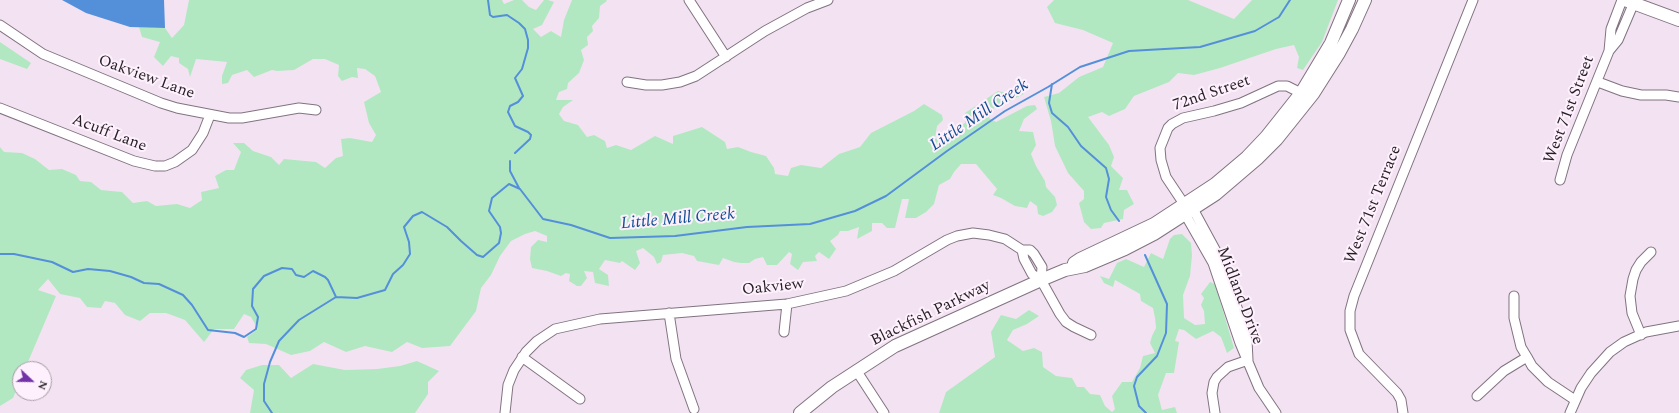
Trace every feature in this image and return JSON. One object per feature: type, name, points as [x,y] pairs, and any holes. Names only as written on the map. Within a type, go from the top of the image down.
[{"type":"main road","name":"Blackfish Parkway","points":[[1187,209],[1247,157],[1266,137],[1302,93],[1331,43],[1349,0]]},
{"type":"main road","name":"Blackfish Parkway","points":[[800,413],[856,370],[895,346],[1065,270],[1080,259],[1187,209],[1235,178],[1281,134],[1313,94],[1328,72],[1352,29],[1364,0]]},
{"type":"main road","points":[[1629,1],[1679,20]]},
{"type":"street","points":[[689,0],[726,56]]},
{"type":"street","points":[[626,82],[646,85],[662,85],[680,82],[696,76],[805,4],[828,0]]},
{"type":"street","name":"West 71st Terrace","points":[[1403,413],[1401,400],[1397,393],[1359,354],[1350,330],[1350,311],[1357,288],[1473,0]]},
{"type":"street","name":"West 71st Street","points":[[1560,180],[1567,155],[1610,50],[1618,40],[1629,1]]},
{"type":"street","name":"Oakview Lane","points":[[0,25],[42,54],[161,103],[210,115],[242,118],[299,108],[316,110]]},
{"type":"street","points":[[1598,82],[1622,91],[1641,95],[1666,95],[1679,97]]},
{"type":"street","name":"72nd Street","points":[[1187,209],[1166,177],[1160,154],[1165,134],[1172,124],[1183,118],[1214,111],[1240,102],[1273,87],[1288,86],[1302,93]]},
{"type":"street","name":"Acuff Lane","points":[[0,108],[134,161],[155,166],[165,166],[175,162],[192,150],[201,137],[210,115]]},
{"type":"street","name":"Midland Drive","points":[[1187,209],[1213,263],[1240,343],[1259,388],[1276,413]]},
{"type":"street","name":"Oakview","points":[[505,413],[508,385],[514,370],[522,357],[537,341],[560,328],[600,319],[669,312],[787,304],[846,291],[894,271],[947,240],[957,236],[973,233],[1005,239],[1022,250],[1024,259],[1032,274],[1041,280],[1053,304],[1066,322],[1091,335]]},
{"type":"street","points":[[1641,335],[1632,313],[1630,296],[1636,270],[1650,252]]},
{"type":"street","points":[[1514,296],[1514,318],[1521,347],[1532,366],[1548,382],[1575,400]]},
{"type":"street","points":[[784,332],[787,304]]},
{"type":"street","points":[[669,312],[676,359],[694,409]]},
{"type":"street","points":[[1570,413],[1575,400],[1591,373],[1610,352],[1624,342],[1646,332],[1679,326]]},
{"type":"street","points":[[522,357],[580,399]]},
{"type":"street","points":[[1477,396],[1500,374],[1527,357]]},
{"type":"street","points":[[1215,413],[1212,393],[1217,376],[1228,367],[1248,360]]},
{"type":"street","points":[[856,370],[884,413]]},
{"type":"green space","points":[[189,0],[502,0],[504,4],[514,0],[522,0],[529,7],[536,10],[544,0],[548,0],[554,2],[542,25],[533,29],[541,37],[551,31],[561,37],[564,20],[572,0],[606,0],[607,1],[600,6],[599,18],[592,26],[593,31],[587,37],[588,45],[581,50],[584,60],[579,73],[568,83],[567,89],[559,92],[556,100],[573,100],[563,107],[559,114],[564,121],[578,125],[587,137],[594,135],[605,141],[607,148],[616,145],[631,150],[655,136],[673,144],[673,136],[702,127],[725,142],[727,149],[738,147],[766,156],[774,168],[775,174],[788,176],[791,168],[801,165],[821,168],[839,154],[860,147],[871,133],[914,111],[924,104],[942,115],[943,120],[937,126],[935,138],[943,141],[954,130],[965,123],[965,113],[998,91],[1011,94],[1020,92],[1024,94],[993,109],[989,118],[996,122],[1027,106],[1035,105],[1037,109],[1024,119],[1019,131],[1033,132],[1036,145],[1031,154],[1045,181],[1046,187],[1055,197],[1057,205],[1052,212],[1043,216],[1038,214],[1037,206],[1030,201],[1027,208],[1015,206],[993,195],[997,189],[976,164],[961,164],[950,179],[939,185],[934,204],[926,212],[916,218],[905,218],[909,199],[902,199],[895,228],[887,228],[882,223],[872,223],[872,231],[857,239],[859,227],[848,231],[840,231],[838,235],[830,241],[836,249],[829,259],[819,252],[815,256],[817,261],[803,262],[798,270],[790,264],[792,254],[789,252],[777,265],[767,265],[763,257],[755,259],[749,263],[734,262],[723,258],[719,265],[697,261],[694,256],[682,253],[663,255],[661,262],[657,264],[654,257],[643,248],[636,251],[640,263],[635,270],[622,261],[620,263],[605,260],[599,269],[608,275],[609,286],[595,283],[593,272],[584,271],[587,278],[581,286],[577,286],[569,281],[570,274],[566,273],[561,276],[532,268],[530,259],[531,247],[538,240],[547,242],[547,236],[535,231],[511,241],[500,256],[491,275],[481,288],[476,311],[450,346],[422,348],[407,342],[392,352],[365,346],[346,352],[324,342],[310,351],[291,355],[266,344],[249,343],[247,337],[258,329],[251,317],[244,314],[234,329],[214,329],[204,342],[185,320],[166,313],[150,313],[140,321],[125,315],[115,303],[105,301],[101,308],[87,307],[80,298],[60,294],[48,279],[38,290],[56,296],[28,361],[12,361],[12,399],[0,406],[0,147],[4,152],[22,153],[35,159],[49,170],[62,169],[76,175],[80,181],[91,182],[101,190],[122,192],[133,203],[147,201],[156,206],[177,204],[190,208],[202,200],[201,192],[219,188],[215,176],[226,170],[234,170],[241,152],[233,143],[244,143],[253,151],[271,157],[279,165],[284,159],[316,162],[325,168],[336,158],[343,156],[341,139],[350,138],[372,142],[376,135],[369,123],[364,102],[381,92],[375,76],[365,69],[357,68],[358,78],[352,77],[342,81],[338,76],[339,65],[325,59],[313,59],[294,70],[272,70],[254,77],[247,70],[232,75],[228,83],[222,84],[222,76],[227,62],[196,59],[190,77],[188,69],[179,63],[179,58],[171,56],[163,66],[154,57],[160,42],[142,37],[139,27],[165,28],[172,38],[184,25]]},
{"type":"green space","points":[[1054,0],[1188,0],[1234,19],[1252,0],[1338,0],[1322,42],[1303,70],[1297,68],[1299,57],[1294,45],[1276,49],[1194,75],[1178,73],[1169,82],[1134,96],[1125,109],[1109,116],[1102,112],[1088,117],[1109,145],[1114,157],[1111,166],[1123,178],[1119,190],[1127,190],[1134,204],[1124,210],[1123,219],[1104,223],[1101,228],[1091,229],[1084,222],[1079,203],[1084,199],[1084,191],[1068,173],[1055,146],[1051,121],[1044,97],[1059,93],[1079,77],[1103,67],[1113,43],[1083,30],[1055,23],[1047,7]]},
{"type":"green space","points":[[0,42],[31,63],[27,69],[0,59]]},
{"type":"green space","points":[[1182,234],[1191,243],[1192,255],[1190,276],[1183,295],[1184,318],[1195,325],[1205,324],[1204,311],[1201,305],[1204,298],[1201,294],[1210,282],[1215,284],[1234,348],[1227,353],[1221,337],[1213,331],[1196,339],[1184,330],[1179,329],[1175,341],[1179,342],[1174,373],[1166,373],[1158,395],[1162,410],[1175,407],[1177,413],[939,413],[946,392],[995,357],[991,332],[1001,315],[1016,319],[1029,310],[1039,316],[1027,324],[1013,330],[1007,340],[1023,351],[1034,348],[1042,352],[1043,367],[1056,376],[1072,378],[1077,387],[1084,387],[1090,394],[1100,395],[1105,406],[1112,412],[1115,409],[1112,396],[1122,382],[1132,382],[1140,368],[1143,356],[1155,353],[1150,343],[1156,328],[1153,308],[1141,301],[1140,294],[1115,280],[1113,287],[1104,283],[1100,276],[1109,279],[1117,263],[1126,259],[1144,267],[1151,253],[1163,259],[1170,239],[1174,235]]},
{"type":"green space","points":[[417,361],[439,371],[428,382],[428,394],[415,413],[250,413],[254,390],[240,378],[246,370],[262,365],[279,365],[291,378],[313,364],[345,370],[377,369],[400,366]]},
{"type":"water","points":[[62,0],[164,0],[165,28],[130,27],[86,13]]},
{"type":"waterway","points":[[488,0],[490,15],[493,17],[507,15],[525,29],[528,40],[528,48],[522,69],[515,78],[523,96],[518,102],[510,106],[508,112],[515,126],[531,135],[530,139],[515,153]]},
{"type":"waterway","name":"Little Mill Creek","points":[[0,254],[14,254],[52,262],[73,272],[88,269],[110,271],[131,277],[144,283],[159,284],[183,295],[192,305],[208,330],[235,333],[244,337],[256,329],[258,317],[252,306],[253,289],[264,276],[282,268],[292,269],[296,275],[304,277],[313,271],[325,277],[336,297],[357,298],[385,290],[393,274],[403,265],[410,254],[409,242],[404,227],[413,216],[422,212],[447,227],[477,255],[483,257],[499,243],[501,233],[500,227],[489,211],[492,198],[509,184],[520,189],[543,219],[571,225],[610,238],[675,236],[747,227],[810,224],[855,211],[886,196],[1005,111],[1080,67],[1129,51],[1200,47],[1255,31],[1279,17],[1290,0]]},
{"type":"waterway","points":[[1052,84],[1049,103],[1052,113],[1068,127],[1081,146],[1106,168],[1109,179],[1106,197],[1111,210],[1119,221]]},
{"type":"waterway","points":[[510,161],[510,171],[519,188]]},
{"type":"waterway","points":[[1145,255],[1167,304],[1166,333],[1157,356],[1137,377],[1134,386],[1139,406],[1146,413]]},
{"type":"waterway","points":[[272,413],[264,401],[264,384],[270,362],[279,341],[299,320],[336,297]]}]
